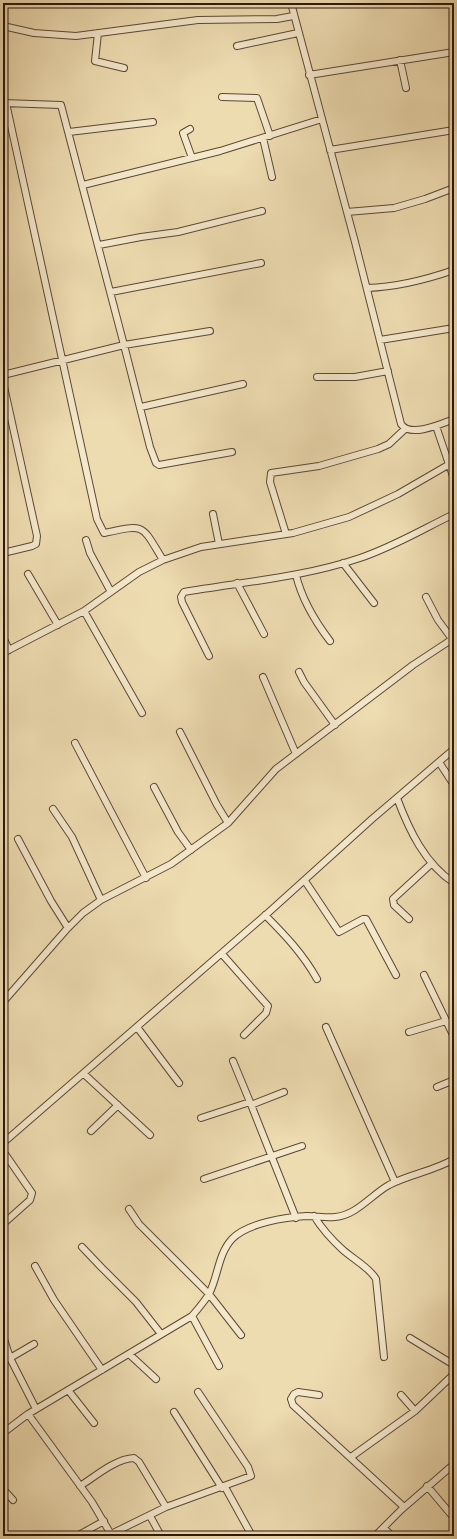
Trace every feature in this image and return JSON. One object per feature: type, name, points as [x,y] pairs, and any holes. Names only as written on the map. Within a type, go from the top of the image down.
[{"type":"street","points":[[291,3],[367,288],[401,424],[405,429],[412,431],[436,426],[454,419]]},
{"type":"street","points":[[3,26],[34,33],[76,36],[198,20],[277,19],[294,16]]},
{"type":"street","points":[[98,33],[95,61],[124,68]]},
{"type":"street","points":[[237,46],[298,33]]},
{"type":"street","points":[[309,74],[454,52]]},
{"type":"street","points":[[400,60],[406,88]]},
{"type":"street","points":[[222,97],[258,98],[267,137],[272,177]]},
{"type":"street","points":[[163,560],[143,530],[135,527],[104,532],[101,530],[97,519],[5,103],[60,104],[69,132],[99,245],[150,447],[156,463],[159,465],[232,452]]},
{"type":"street","points":[[83,185],[192,158],[267,137],[322,119]]},
{"type":"street","points":[[69,132],[153,122]]},
{"type":"street","points":[[190,129],[183,133],[192,158]]},
{"type":"street","points":[[330,150],[454,130]]},
{"type":"street","points":[[347,212],[394,208],[454,188]]},
{"type":"street","points":[[99,245],[178,232],[262,211]]},
{"type":"street","points":[[111,292],[261,263]]},
{"type":"street","points":[[367,288],[392,287],[409,284],[454,270]]},
{"type":"street","points":[[380,340],[454,328]]},
{"type":"street","points":[[3,375],[124,345],[210,331]]},
{"type":"street","points":[[317,377],[355,377],[388,371]]},
{"type":"street","points":[[3,382],[37,536],[36,544],[3,553]]},
{"type":"street","points":[[141,407],[243,384]]},
{"type":"street","points":[[436,426],[454,479]]},
{"type":"street","points":[[286,534],[270,482],[271,473],[319,466],[373,451],[390,444],[405,429]]},
{"type":"street","points":[[3,653],[84,611],[139,572],[163,560],[187,551],[219,544],[286,534],[350,517],[398,494],[448,465]]},
{"type":"street","points":[[213,514],[219,544]]},
{"type":"street","points":[[209,656],[182,602],[181,594],[237,583],[296,575],[343,563],[393,544],[454,514]]},
{"type":"street","points":[[86,540],[90,553],[111,592]]},
{"type":"street","points":[[343,563],[374,603]]},
{"type":"street","points":[[28,574],[58,625]]},
{"type":"street","points":[[296,575],[300,593],[307,608],[330,641]]},
{"type":"street","points":[[237,583],[264,634]]},
{"type":"street","points":[[3,1002],[83,913],[102,900],[146,878],[191,850],[228,823],[262,783],[296,754],[413,665],[453,638],[438,620],[426,597]]},
{"type":"street","points":[[84,611],[142,713]]},
{"type":"street","points":[[3,637],[9,650]]},
{"type":"street","points":[[299,672],[304,682],[335,725]]},
{"type":"street","points":[[263,677],[296,754]]},
{"type":"street","points":[[180,732],[228,823]]},
{"type":"street","points":[[75,743],[146,878]]},
{"type":"street","points":[[3,1143],[222,954],[454,749]]},
{"type":"street","points":[[439,762],[454,785]]},
{"type":"street","points":[[154,787],[178,832],[191,850]]},
{"type":"street","points":[[397,798],[411,830],[431,864],[454,883]]},
{"type":"street","points":[[53,810],[72,837],[102,900]]},
{"type":"street","points":[[18,839],[51,901],[68,928]]},
{"type":"street","points":[[409,919],[394,906],[393,899],[431,864]]},
{"type":"street","points":[[305,880],[339,932],[363,919],[366,919],[396,974]]},
{"type":"street","points":[[266,915],[303,956],[317,979]]},
{"type":"street","points":[[222,954],[268,1006],[266,1013],[244,1036]]},
{"type":"street","points":[[424,975],[454,1037]]},
{"type":"street","points":[[409,1032],[446,1021]]},
{"type":"street","points":[[137,1027],[179,1083]]},
{"type":"street","points":[[326,1027],[395,1182]]},
{"type":"street","points":[[233,1061],[296,1218]]},
{"type":"street","points":[[84,1074],[150,1135]]},
{"type":"street","points":[[437,1087],[454,1080]]},
{"type":"street","points":[[201,1118],[251,1104],[284,1092]]},
{"type":"street","points":[[91,1131],[118,1105]]},
{"type":"street","points":[[204,1179],[302,1146]]},
{"type":"street","points":[[3,1151],[32,1193],[30,1200],[3,1224]]},
{"type":"street","points":[[4,1430],[36,1409],[192,1316],[209,1294],[225,1249],[233,1238],[250,1227],[273,1220],[314,1216],[335,1217],[346,1215],[395,1182],[444,1165],[454,1159]]},
{"type":"street","points":[[129,1209],[139,1224],[209,1294],[241,1335]]},
{"type":"street","points":[[314,1216],[320,1226],[343,1250],[372,1273],[376,1279],[384,1357]]},
{"type":"street","points":[[82,1247],[136,1302],[162,1334]]},
{"type":"street","points":[[35,1266],[54,1300],[102,1370]]},
{"type":"street","points":[[192,1316],[220,1366]]},
{"type":"street","points":[[3,1336],[10,1358],[36,1409]]},
{"type":"street","points":[[410,1338],[454,1365]]},
{"type":"street","points":[[10,1358],[34,1344]]},
{"type":"street","points":[[129,1354],[156,1379]]},
{"type":"street","points":[[351,1457],[415,1412],[454,1374]]},
{"type":"street","points":[[68,1390],[94,1423]]},
{"type":"street","points":[[28,1414],[80,1486],[111,1535],[166,1507],[251,1476],[250,1471],[198,1392]]},
{"type":"street","points":[[319,1395],[298,1392],[294,1394],[291,1399],[293,1406],[351,1457],[404,1507]]},
{"type":"street","points":[[401,1396],[415,1412]]},
{"type":"street","points":[[174,1412],[224,1487],[252,1536]]},
{"type":"street","points":[[80,1486],[115,1464],[128,1458],[134,1458],[139,1462],[166,1507]]},
{"type":"street","points":[[375,1536],[427,1486],[454,1464]]},
{"type":"street","points":[[427,1486],[454,1518]]},
{"type":"street","points":[[3,1489],[13,1500]]},
{"type":"street","points":[[150,1516],[161,1536]]},
{"type":"street","points":[[78,1536],[104,1522]]},
{"type":"street","points":[[384,1528],[392,1536]]}]
